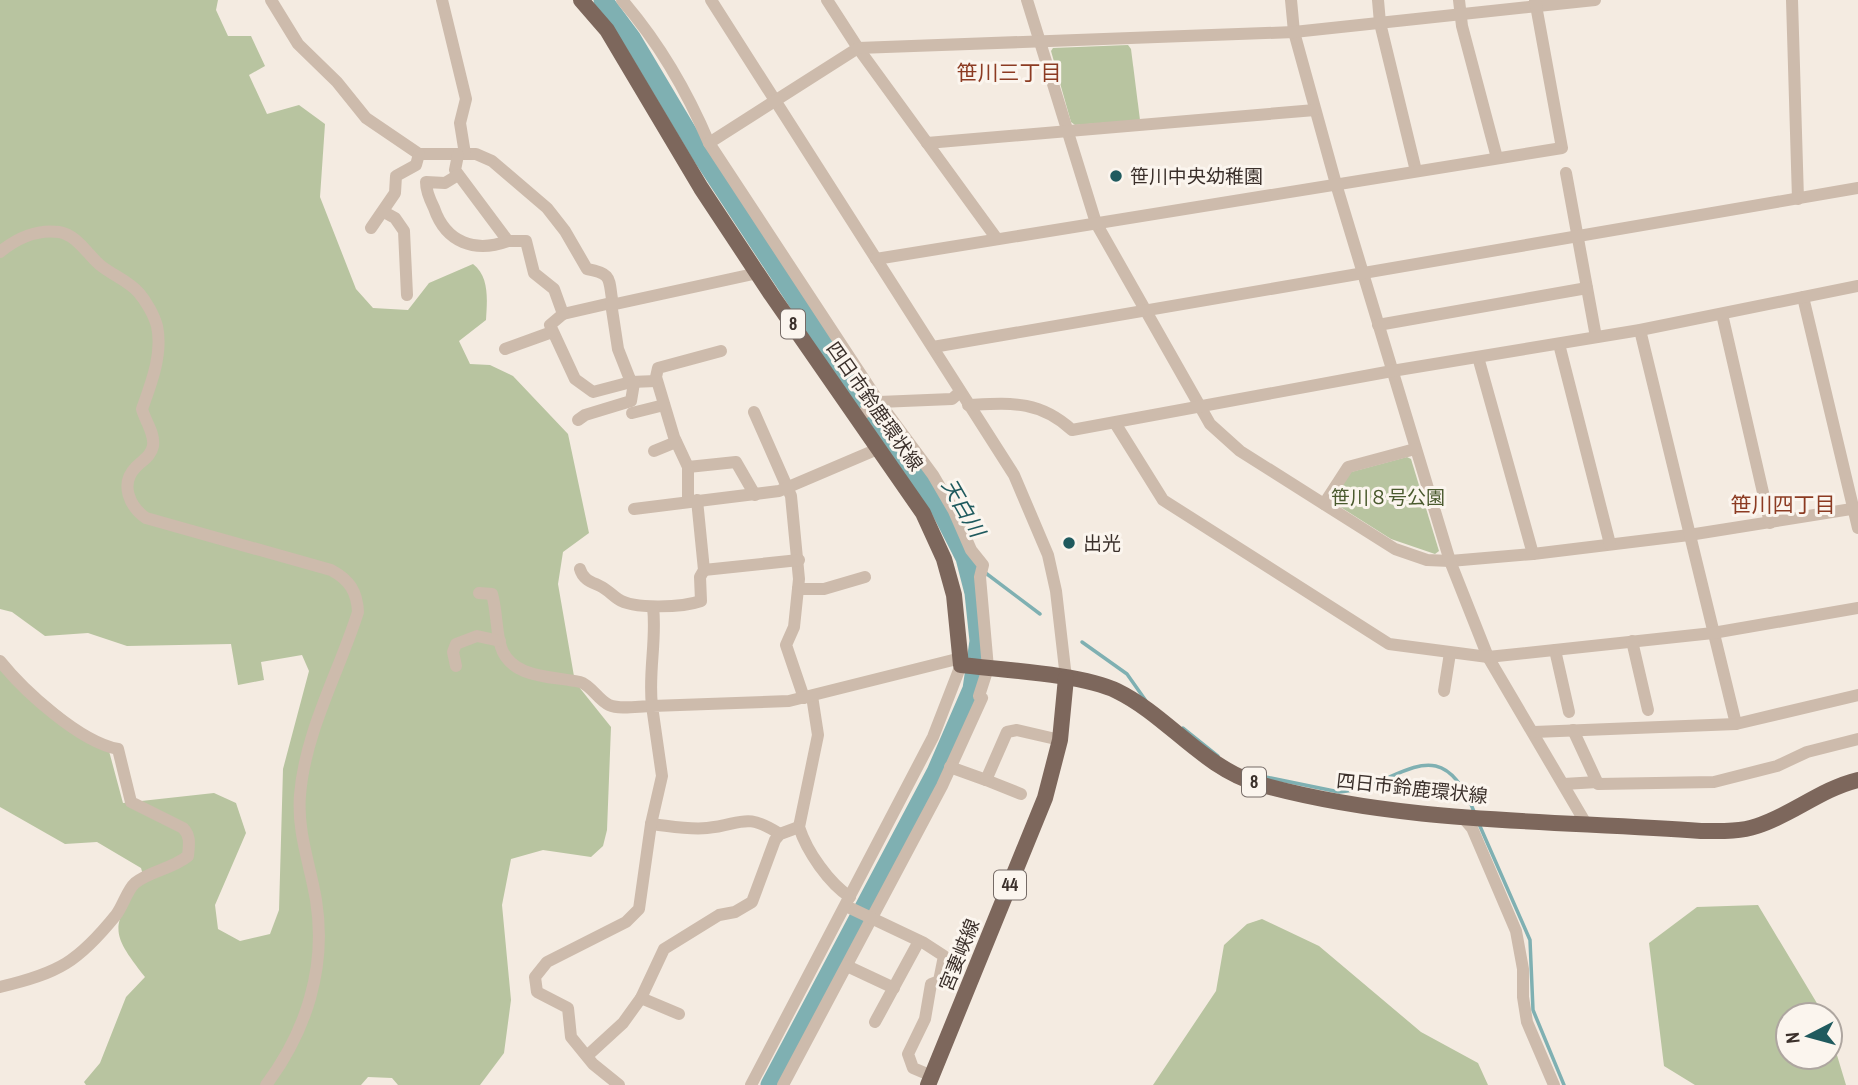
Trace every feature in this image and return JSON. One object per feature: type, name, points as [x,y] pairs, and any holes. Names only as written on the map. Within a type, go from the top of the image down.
[{"type":"main road","name":"四日市鈴鹿環状線","points":[[581,0],[624,55],[701,188],[911,493],[940,550],[954,595],[961,661],[986,668],[1102,685],[1135,701],[1209,758],[1250,781],[1358,806],[1490,818],[1737,831],[1758,826],[1839,785],[1858,780]]},
{"type":"main road","name":"宮妻峡線","points":[[930,1081],[1032,832],[1060,740],[1066,678]]},
{"type":"street","points":[[271,0],[298,44],[337,82],[366,118],[419,154],[485,157],[528,189],[565,231],[587,269],[601,270],[607,275],[618,349],[632,383],[631,401],[585,415],[578,420]]},
{"type":"street","points":[[442,0],[466,99],[460,123],[461,154],[455,170],[508,241]]},
{"type":"street","points":[[622,0],[668,62],[702,120],[709,144],[879,402],[933,475],[954,511],[981,570],[986,668],[979,696],[982,698],[950,766],[783,1085]]},
{"type":"street","points":[[711,0],[1014,475],[1048,555],[1056,591],[1066,678]]},
{"type":"street","points":[[827,0],[858,48],[997,239]]},
{"type":"street","points":[[1027,0],[1096,223],[1199,407],[1228,443],[1324,504],[1403,552],[1427,560],[1450,561],[1689,536],[1856,508]]},
{"type":"street","points":[[1291,0],[1294,32],[1315,110],[1450,561],[1488,657],[1585,822]]},
{"type":"street","points":[[1378,0],[1380,23],[1416,171]]},
{"type":"street","points":[[1459,0],[1460,15],[1497,158]]},
{"type":"street","points":[[709,144],[858,48],[1294,32],[1460,15],[1535,3],[1595,0]]},
{"type":"street","points":[[1792,0],[1798,199]]},
{"type":"street","points":[[876,259],[1562,148],[1535,3]]},
{"type":"street","points":[[928,144],[1315,110]]},
{"type":"street","points":[[371,228],[396,193],[396,176],[416,165],[419,154]]},
{"type":"street","points":[[1566,173],[1597,337]]},
{"type":"street","points":[[458,175],[445,183],[426,183],[440,222],[458,242],[467,246],[483,247],[508,241],[526,241],[534,273],[554,289],[563,314]]},
{"type":"street","points":[[933,347],[1858,188]]},
{"type":"street","points":[[384,212],[395,218],[405,236],[403,265],[407,295]]},
{"type":"street","points":[[0,252],[26,236],[61,232],[77,240],[99,264],[138,292],[149,309],[157,327],[156,367],[152,387],[142,409],[153,443],[151,454],[133,469],[128,482],[128,497],[134,510],[146,518],[331,570],[352,586],[357,599],[358,612],[306,761],[300,795],[301,839],[316,901],[318,966],[296,1040],[266,1085]]},
{"type":"street","points":[[656,382],[632,383],[590,392],[575,379],[549,323],[563,314],[758,273]]},
{"type":"street","points":[[968,405],[1022,403],[1054,414],[1072,430],[1392,371],[1640,330],[1858,286]]},
{"type":"street","points":[[1378,325],[1587,288]]},
{"type":"street","points":[[1803,297],[1856,508],[1858,528]]},
{"type":"street","points":[[1722,314],[1770,523]]},
{"type":"street","points":[[1640,330],[1736,724]]},
{"type":"street","points":[[505,349],[552,332]]},
{"type":"street","points":[[1559,344],[1610,544]]},
{"type":"street","points":[[580,569],[585,578],[610,591],[620,600],[653,607],[701,601],[700,577],[704,570],[688,467],[676,442],[656,382],[658,368],[721,351]]},
{"type":"street","points":[[1478,357],[1533,554]]},
{"type":"street","points":[[858,417],[879,402],[952,399],[960,392]]},
{"type":"street","points":[[632,413],[664,405]]},
{"type":"street","points":[[754,412],[785,489],[791,496],[799,560],[794,627],[786,645],[808,697],[818,735],[799,827],[803,840],[849,904],[870,918],[944,956],[939,981],[931,984],[925,1019],[908,1054],[912,1068],[930,1081]]},
{"type":"street","points":[[1115,423],[1163,500],[1389,644],[1488,657],[1713,632],[1858,608]]},
{"type":"street","points":[[654,451],[676,442]]},
{"type":"street","points":[[634,509],[785,489],[880,448]]},
{"type":"street","points":[[1324,504],[1348,467],[1415,449]]},
{"type":"street","points":[[688,467],[736,462],[755,495]]},
{"type":"street","points":[[704,570],[799,560]]},
{"type":"street","points":[[798,589],[824,589],[865,577]]},
{"type":"street","points":[[479,593],[492,594],[499,617],[500,641],[514,666],[554,679],[582,682],[607,705],[615,707],[776,702],[961,661]]},
{"type":"street","points":[[619,1085],[587,1056],[569,1032],[568,1008],[537,992],[535,977],[547,962],[570,948],[588,943],[637,914],[662,776],[650,676],[655,626],[653,607]]},
{"type":"street","points":[[456,666],[453,652],[456,644],[477,636],[500,641]]},
{"type":"street","points":[[1632,641],[1648,710]]},
{"type":"street","points":[[1555,650],[1569,712]]},
{"type":"street","points":[[1444,691],[1450,653]]},
{"type":"street","points":[[0,661],[37,701],[103,744],[118,749],[131,802],[183,828],[188,833],[190,844],[188,856],[181,862],[134,884],[124,906],[96,940],[70,962],[44,977],[0,987]]},
{"type":"street","points":[[751,1085],[849,904],[933,737],[961,661]]},
{"type":"street","points":[[1534,732],[1736,724],[1858,695]]},
{"type":"street","points":[[986,780],[1007,732],[1017,730],[1060,740]]},
{"type":"street","points":[[1573,730],[1597,782]]},
{"type":"street","points":[[1564,784],[1714,782],[1777,766],[1807,751],[1858,739]]},
{"type":"street","points":[[950,766],[1021,794]]},
{"type":"street","points":[[1465,816],[1516,931],[1524,969],[1522,997],[1527,1022],[1554,1085]]},
{"type":"street","points":[[652,824],[708,828],[740,819],[764,824],[780,834]]},
{"type":"street","points":[[587,1056],[623,1023],[641,998],[664,949],[719,915],[735,912],[752,902],[767,857],[780,834],[799,827]]},
{"type":"street","points":[[876,1022],[919,941]]},
{"type":"street","points":[[847,966],[894,988]]},
{"type":"street","points":[[641,998],[679,1014]]},
{"type":"green space","points":[[0,0],[218,0],[216,10],[228,36],[251,36],[265,66],[249,75],[267,114],[299,105],[325,124],[320,197],[356,289],[373,308],[408,310],[429,283],[473,264],[485,282],[487,305],[486,320],[459,341],[470,364],[490,365],[513,376],[568,434],[589,533],[563,552],[558,584],[575,682],[611,727],[607,830],[603,846],[591,857],[543,850],[511,859],[502,905],[511,1000],[504,1053],[480,1085],[398,1085],[392,1078],[368,1077],[361,1085],[86,1085],[84,1082],[100,1063],[126,997],[145,977],[124,948],[118,927],[143,875],[141,868],[97,842],[65,844],[0,807],[0,663],[109,751],[123,803],[214,793],[236,803],[246,833],[215,905],[218,929],[240,941],[270,934],[279,910],[283,769],[309,671],[302,655],[261,662],[264,680],[238,685],[231,644],[127,646],[88,633],[45,636],[12,612],[0,609]]},
{"type":"green space","points":[[1128,45],[1131,49],[1140,120],[1075,125],[1071,122],[1051,51],[1053,48]]},
{"type":"green space","name":"笹川８号公園","points":[[1407,457],[1411,459],[1439,551],[1435,554],[1391,539],[1334,503],[1333,499],[1351,472]]},
{"type":"green space","points":[[1758,905],[1816,1001],[1774,1001],[1774,1071],[1842,1071],[1846,1085],[1695,1085],[1664,1066],[1649,943],[1697,907]]},
{"type":"green space","points":[[1262,919],[1319,946],[1421,1032],[1478,1063],[1488,1085],[1153,1085],[1216,991],[1224,945],[1247,924]]},
{"type":"waterway","name":"天白川","points":[[603,0],[632,39],[700,153],[843,371],[940,509],[965,558],[974,593],[979,641],[972,689],[936,772],[770,1085]]},
{"type":"waterway","points":[[965,558],[977,566]]},
{"type":"waterway","points":[[983,571],[1040,614]]},
{"type":"waterway","points":[[1082,642],[1127,674],[1146,701]]},
{"type":"waterway","points":[[1183,728],[1218,756]]},
{"type":"waterway","points":[[1256,775],[1339,792],[1360,788],[1416,767],[1432,765],[1447,771],[1461,786],[1475,814]]},
{"type":"waterway","points":[[1479,824],[1530,940],[1533,1010],[1564,1085]]},
{"type":"place","name":"笹川中央幼稚園","points":[[1116,176]]},
{"type":"place","name":"出光","points":[[1069,543]]},
{"type":"district","name":"笹川三丁目","points":[[1009,73]]},
{"type":"district","name":"笹川四丁目","points":[[1783,505]]}]
